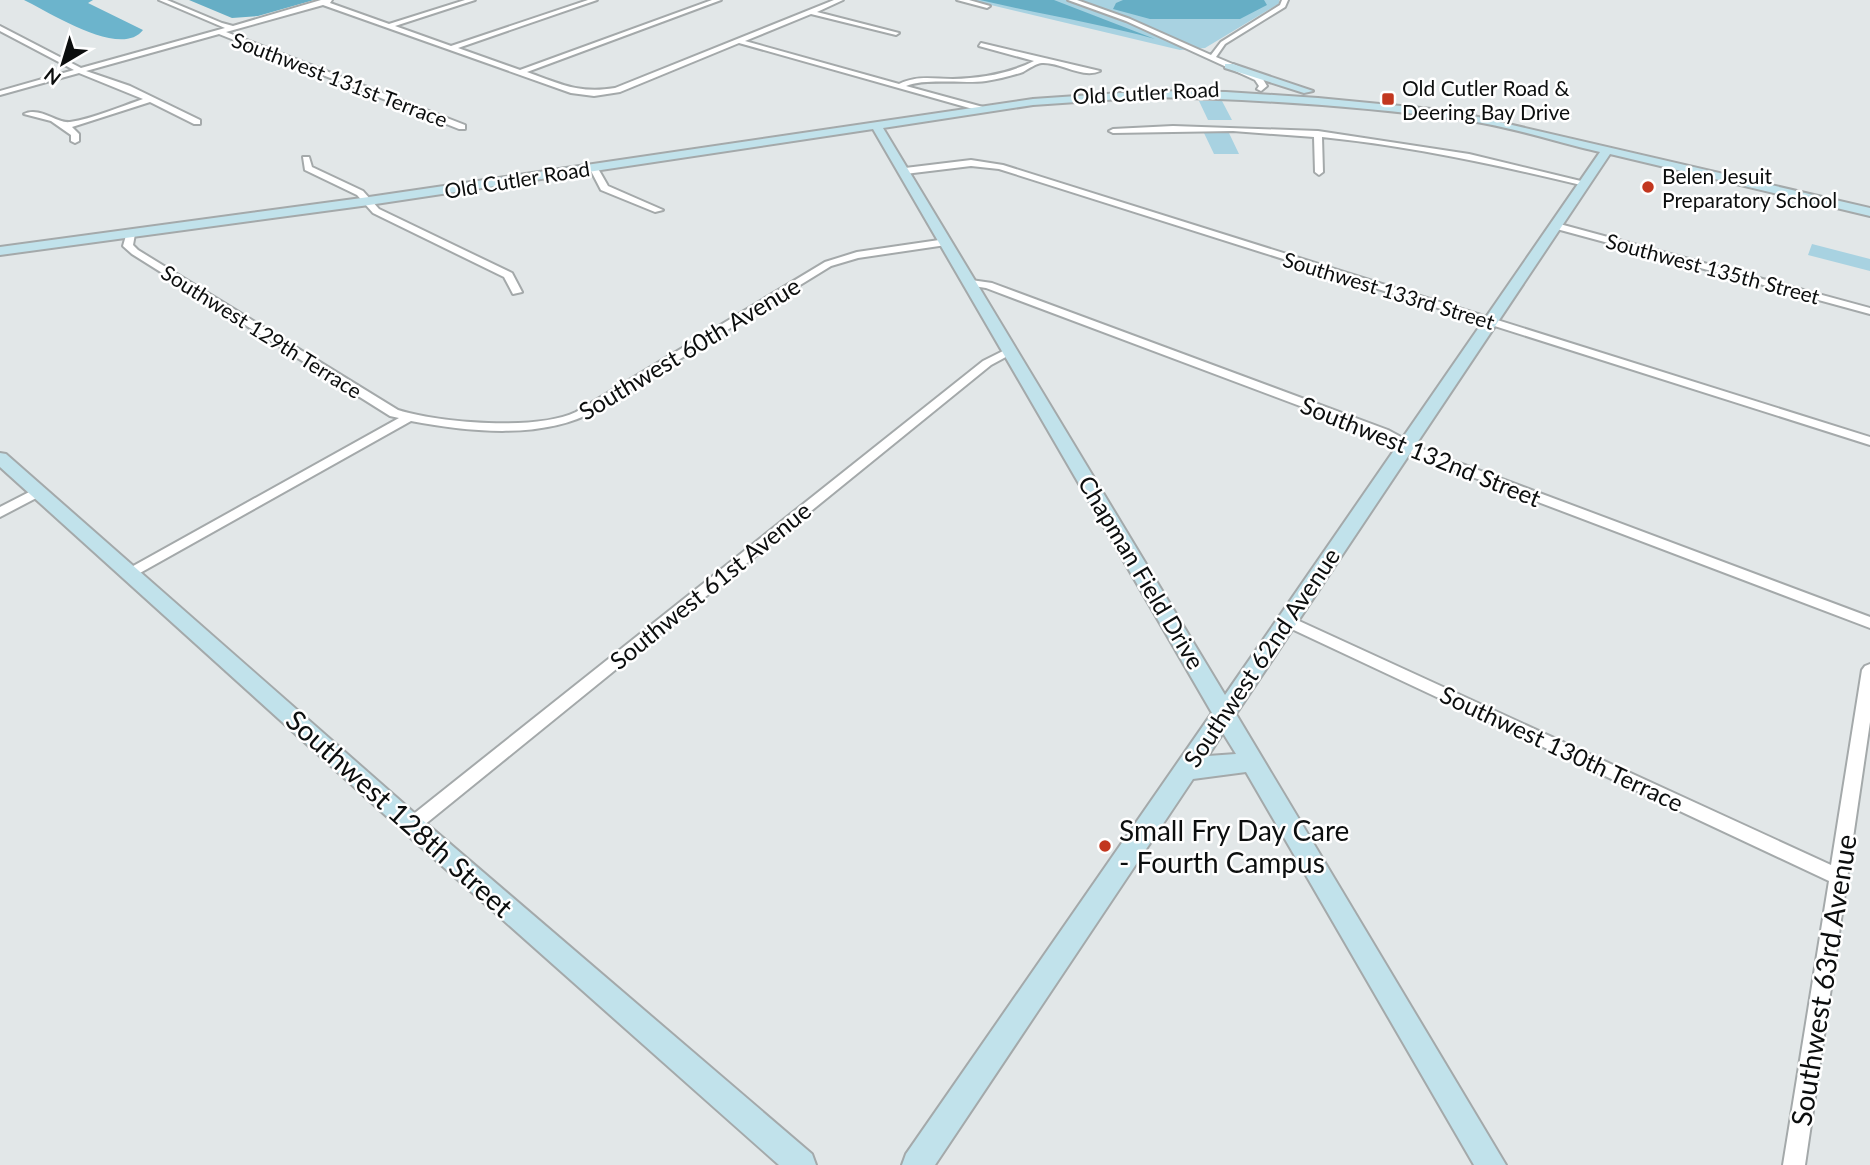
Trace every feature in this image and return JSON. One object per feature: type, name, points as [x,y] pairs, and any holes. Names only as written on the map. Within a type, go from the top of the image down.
[{"type":"main road","points":[[1205,87],[1229,81],[1234,74],[1229,66]]},
{"type":"main road","points":[[1229,66],[1309,92]]},
{"type":"main road","name":"Old Cutler Road","points":[[1033,102],[1060,96],[1119,90],[1205,87],[1261,93]]},
{"type":"main road","points":[[1261,93],[1309,92],[1421,107],[1870,212]]},
{"type":"main road","points":[[1261,93],[1462,117]]},
{"type":"main road","name":"Old Cutler Road","points":[[0,251],[369,201],[1033,102],[1150,94],[1261,93]]},
{"type":"main road","name":"Chapman Field Drive","points":[[876,125],[1491,1165]]},
{"type":"main road","name":"Southwest 128th Street","points":[[0,458],[412,825],[801,1165]]},
{"type":"main road","name":"Southwest 62nd Avenue","points":[[918,1165],[1224,711]]},
{"type":"main road","points":[[1184,771],[1253,762]]},
{"type":"street","points":[[162,0],[220,25],[232,27]]},
{"type":"street","points":[[178,0],[230,22],[232,27]]},
{"type":"street","points":[[0,93],[332,0]]},
{"type":"street","points":[[388,26],[471,0]]},
{"type":"street","points":[[451,48],[594,0]]},
{"type":"street","points":[[520,72],[718,0]]},
{"type":"street","points":[[321,2],[578,92],[594,94],[617,89],[840,0]]},
{"type":"street","points":[[960,0],[987,6]]},
{"type":"street","points":[[1071,0],[1118,16],[1250,74],[1253,86],[1261,93]]},
{"type":"street","points":[[1212,58],[1222,44],[1283,6],[1285,0]]},
{"type":"street","points":[[810,12],[897,33]]},
{"type":"street","points":[[0,28],[80,70],[152,99],[197,122]]},
{"type":"street","name":"Southwest 131st Terrace","points":[[217,32],[462,127]]},
{"type":"street","points":[[738,41],[980,109]]},
{"type":"street","points":[[981,45],[1071,68],[1096,71]]},
{"type":"street","points":[[898,87],[920,77],[936,80],[1003,77],[1017,74],[1041,61]]},
{"type":"street","points":[[908,89],[936,80]]},
{"type":"street","points":[[908,89],[911,94],[947,103],[962,112]]},
{"type":"street","points":[[67,126],[152,99]]},
{"type":"street","points":[[937,102],[947,108],[941,115]]},
{"type":"street","points":[[29,114],[50,117],[67,126],[75,134],[75,141]]},
{"type":"street","points":[[1113,131],[1208,128],[1318,134],[1444,151],[1586,183]]},
{"type":"street","points":[[1318,134],[1319,172]]},
{"type":"street","name":"Southwest 62nd Avenue","points":[[1224,711],[1607,150]]},
{"type":"street","points":[[306,159],[308,168],[360,193],[376,211],[508,275],[517,292]]},
{"type":"street","name":"Southwest 133rd Street","points":[[905,171],[971,163],[1000,167],[1870,441]]},
{"type":"street","points":[[593,167],[604,188],[658,210]]},
{"type":"street","name":"Southwest 135th Street","points":[[1556,226],[1870,311]]},
{"type":"street","name":"Southwest 129th Terrace","points":[[130,234],[128,246],[135,252],[380,405],[408,418]]},
{"type":"street","name":"Southwest 60th Avenue","points":[[408,418],[531,425],[565,421],[593,408],[828,264],[857,255],[946,242]]},
{"type":"street","name":"Southwest 132nd Street","points":[[971,283],[988,285],[1384,433],[1433,458],[1870,623]]},
{"type":"street","name":"Southwest 61st Avenue","points":[[412,825],[987,363],[1011,350]]},
{"type":"street","points":[[131,573],[408,418]]},
{"type":"street","points":[[0,513],[37,492]]},
{"type":"street","name":"Southwest 130th Terrace","points":[[1286,620],[1839,877]]},
{"type":"street","name":"Southwest 63rd Avenue","points":[[1794,1165],[1870,670]]},
{"type":"shaded area","points":[[24,0],[93,0],[88,3],[143,30],[133,38],[102,36]]},
{"type":"shaded area","points":[[189,0],[314,0],[258,16],[232,18]]},
{"type":"shaded area","points":[[970,0],[1279,0],[1280,3],[1205,48],[1180,50]]},
{"type":"shaded area","points":[[980,0],[1054,0],[1155,39],[1111,28]]},
{"type":"shaded area","points":[[1123,0],[1264,0],[1267,5],[1240,19],[1150,19],[1113,9],[1116,3]]},
{"type":"shaded area","points":[[1199,101],[1222,101],[1232,120],[1208,120]]},
{"type":"shaded area","points":[[1204,133],[1229,133],[1239,154],[1214,154]]},
{"type":"shaded area","points":[[1812,244],[1870,259],[1870,271],[1808,255]]},
{"type":"place","name":"Old Cutler Road & Deering Bay Drive","points":[[1388,99]]},
{"type":"place","name":"Belen Jesuit Preparatory School","points":[[1648,187]]},
{"type":"place","name":"Small Fry Day Care - Fourth Campus","points":[[1105,846]]}]
